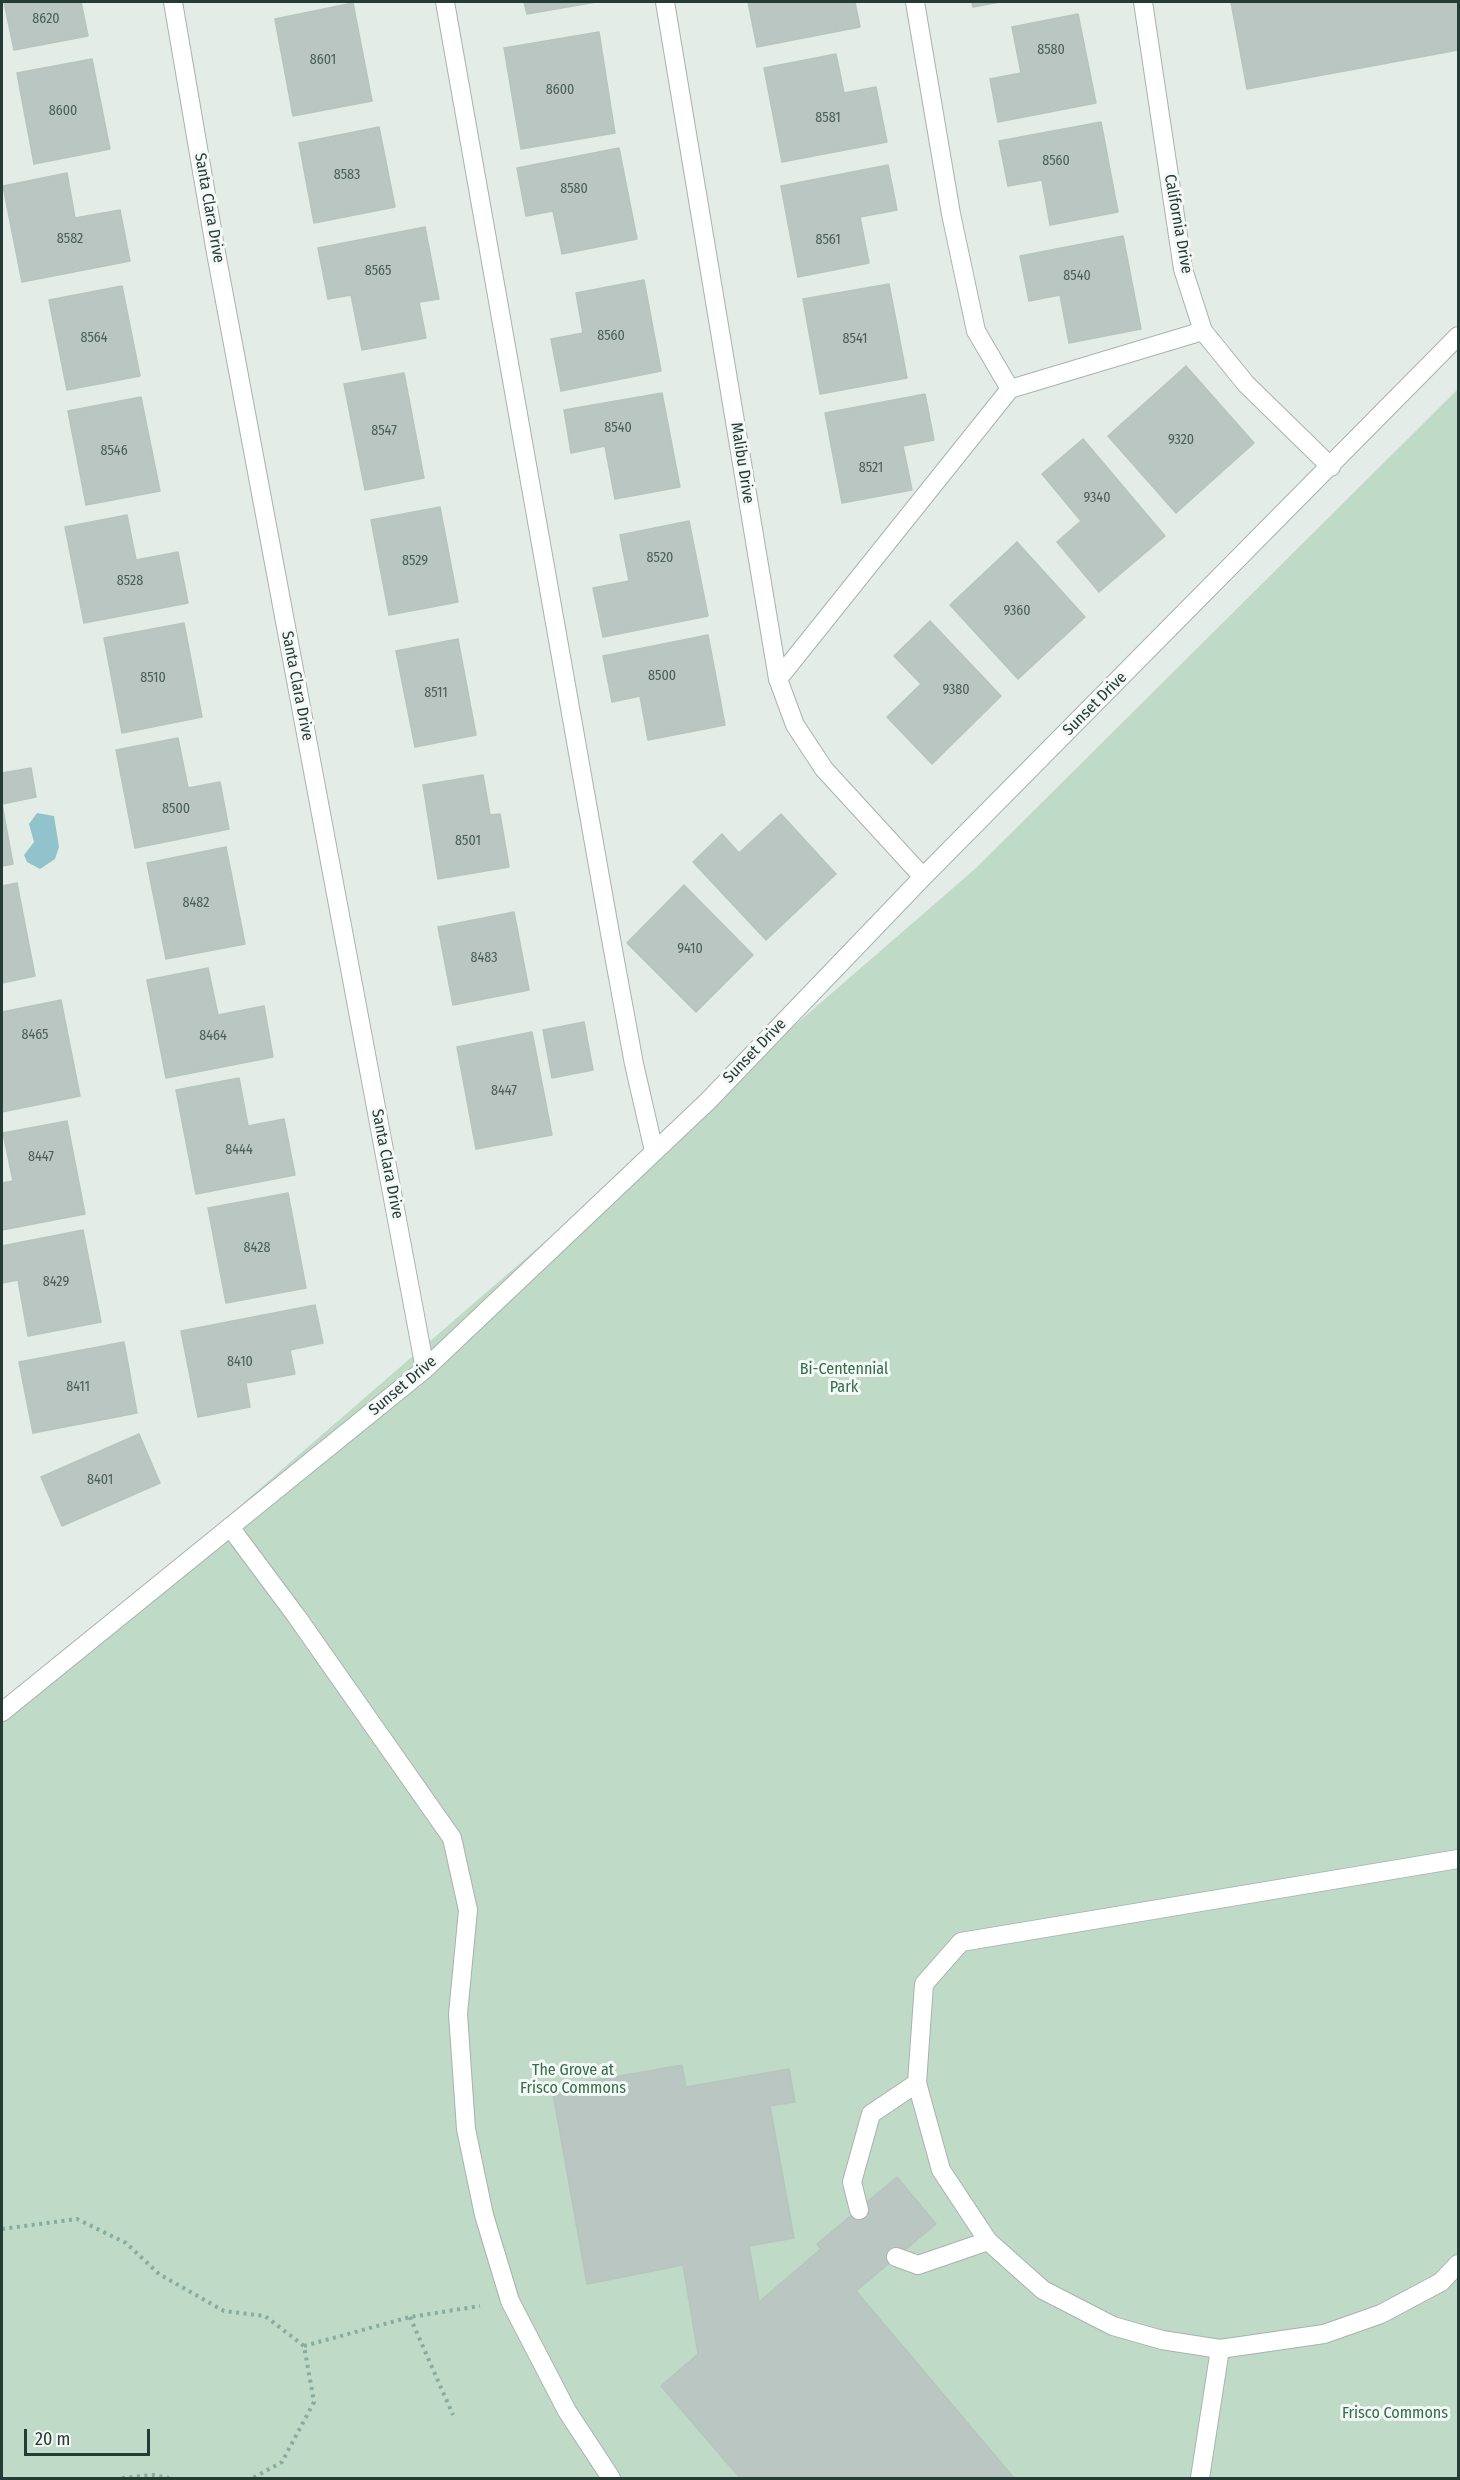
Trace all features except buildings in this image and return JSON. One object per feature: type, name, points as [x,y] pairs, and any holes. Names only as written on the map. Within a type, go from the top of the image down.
[{"type":"street","name":"Santa Clara Drive","points":[[173,2],[216,253],[425,1370]]},
{"type":"street","points":[[445,2],[474,175],[540,526],[582,783],[634,1064],[654,1151]]},
{"type":"street","name":"Malibu Drive","points":[[665,2],[778,679],[795,726],[824,769],[923,877]]},
{"type":"street","points":[[915,2],[951,214],[976,331],[1010,389]]},
{"type":"street","name":"California Drive","points":[[1143,2],[1184,269],[1203,331],[1246,384],[1331,467]]},
{"type":"street","points":[[778,679],[1010,389],[1203,331]]},
{"type":"street","name":"Sunset Drive","points":[[2,1712],[425,1370],[716,1092],[923,877],[1331,467],[1458,336]]},
{"type":"street","points":[[230,1527],[297,1617],[452,1838],[468,1910],[458,2014],[466,2129],[484,2215],[510,2301],[567,2411],[611,2478]]},
{"type":"street","points":[[1458,1859],[961,1942],[924,1984],[917,2083],[941,2170],[988,2241],[1043,2290],[1113,2326],[1162,2340],[1220,2349],[1324,2334],[1371,2318],[1441,2282],[1458,2264]]},
{"type":"street","points":[[858,2210],[852,2182],[871,2114],[917,2083]]},
{"type":"street","points":[[896,2257],[918,2265],[988,2241]]},
{"type":"street","points":[[1200,2478],[1220,2349]]},
{"type":"path","points":[[2,2229],[77,2220],[126,2243],[159,2274],[224,2311],[265,2316],[304,2346],[314,2402],[282,2462],[253,2478]]},
{"type":"path","points":[[304,2346],[410,2317],[510,2301]]},
{"type":"path","points":[[410,2317],[453,2415]]},
{"type":"path","points":[[122,2478],[153,2475],[170,2478]]},
{"type":"green space","points":[[1458,389],[1458,2478],[2,2478],[2,1712],[975,869]]},
{"type":"water","points":[[37,813],[54,816],[59,847],[55,859],[40,869],[27,862],[24,855],[34,842],[29,824]]},
{"type":"park label","name":"Bi-Centennial Park","points":[[844,1379]]},
{"type":"park label","name":"The Grove at Frisco Commons","points":[[573,2080]]},
{"type":"park label","name":"Frisco Commons","points":[[1395,2414]]}]
